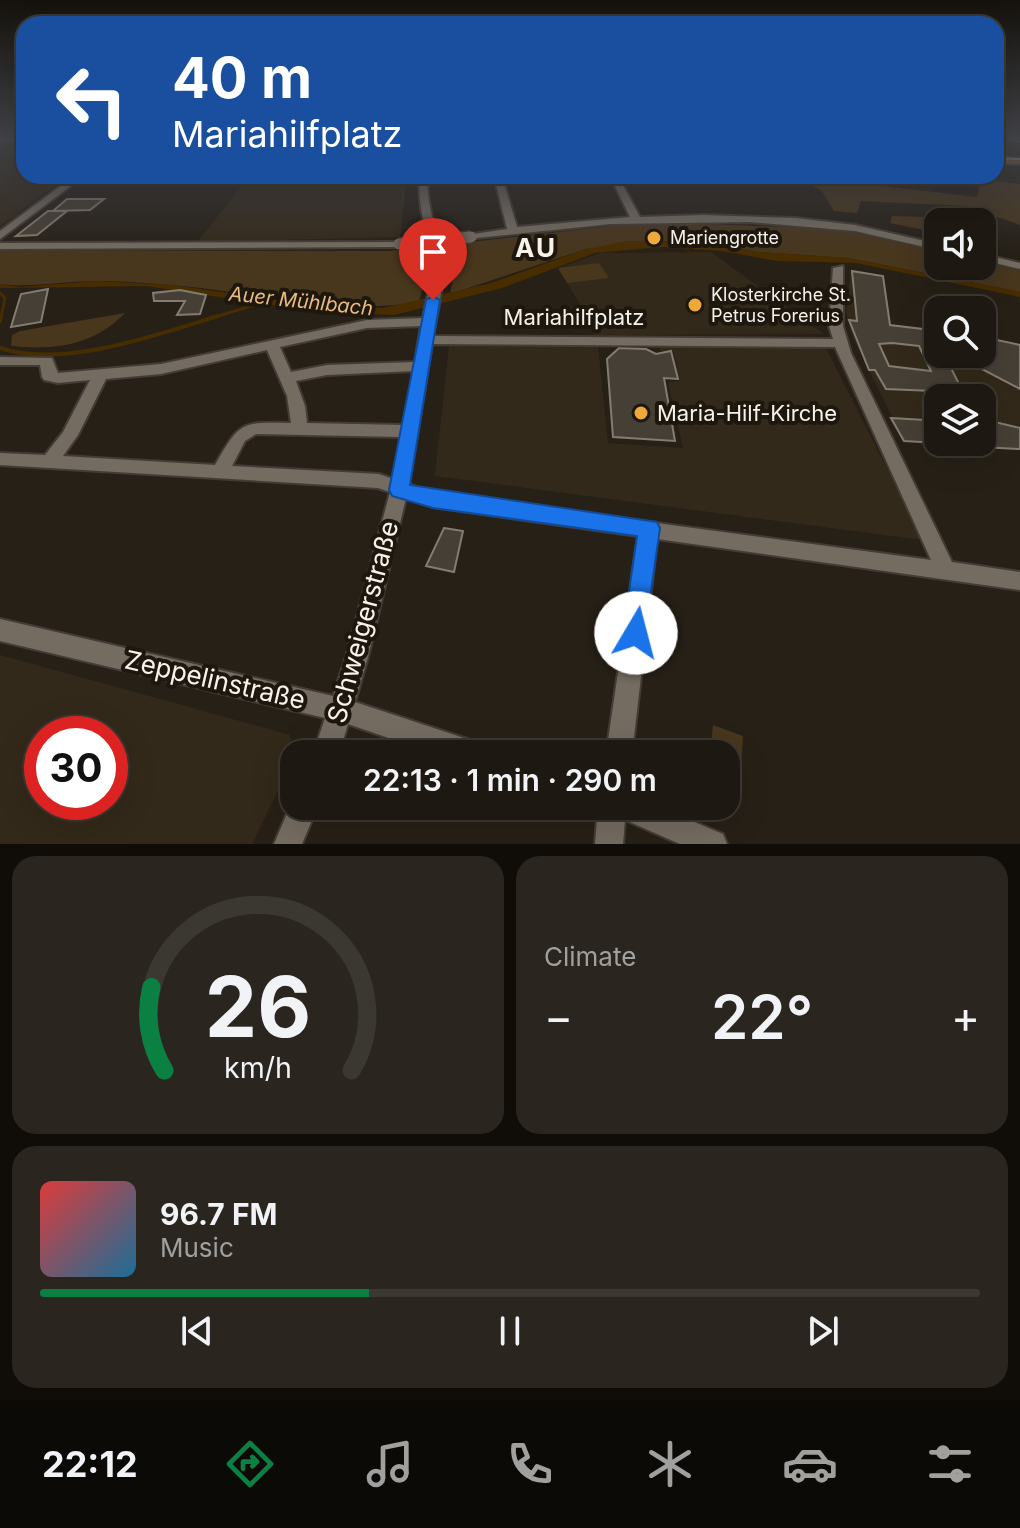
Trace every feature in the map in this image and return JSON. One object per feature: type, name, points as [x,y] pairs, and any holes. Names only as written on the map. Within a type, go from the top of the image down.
[{"type":"street","points":[[0,236],[69,184]]},
{"type":"street","points":[[399,490],[436,284],[437,254],[423,205],[424,184]]},
{"type":"street","points":[[500,184],[513,231]]},
{"type":"street","points":[[618,184],[636,218]]},
{"type":"street","points":[[0,246],[394,244],[636,218],[845,226],[924,244]]},
{"type":"street","points":[[996,260],[1020,266]]},
{"type":"street","points":[[839,268],[835,312],[841,343],[946,571]]},
{"type":"street","points":[[0,361],[47,361],[49,377],[99,377],[161,369],[273,347],[367,324],[429,319]]},
{"type":"street","name":"Mariahilfplatz","points":[[425,340],[841,343]]},
{"type":"street","points":[[273,347],[289,377],[300,416],[299,428]]},
{"type":"street","points":[[289,377],[327,370],[421,366]]},
{"type":"street","points":[[49,463],[70,435],[99,377]]},
{"type":"street","points":[[220,471],[243,432],[299,428],[410,431]]},
{"type":"street","points":[[0,459],[379,481],[433,500],[1020,581]]},
{"type":"street","name":"Schweigerstraße","points":[[331,740],[399,490]]},
{"type":"street","points":[[621,740],[649,528]]},
{"type":"street","name":"Zeppelinstraße","points":[[0,630],[341,710],[431,740]]},
{"type":"street","points":[[288,844],[298,820]]},
{"type":"street","points":[[609,844],[611,820]]},
{"type":"street","points":[[657,820],[713,844]]},
{"type":"shaded area","points":[[0,175],[16,175],[16,184],[57,184],[0,226]]},
{"type":"shaded area","points":[[244,184],[406,184],[400,237],[197,242]]},
{"type":"shaded area","points":[[809,184],[864,184],[977,197],[980,184],[1020,184],[1020,225],[996,217],[996,208],[861,201],[857,213],[834,211],[822,191]]},
{"type":"shaded area","points":[[892,216],[924,217],[924,230],[890,223]]},
{"type":"shaded area","points":[[647,222],[837,229],[924,249],[924,273],[848,258],[758,252],[702,242],[650,241],[586,249],[450,294],[455,268],[452,244]]},
{"type":"shaded area","points":[[627,241],[702,242],[758,252],[848,258],[924,273],[924,277],[856,263],[777,261],[722,251],[663,247],[595,253],[502,288],[394,315],[311,311],[146,286],[0,288],[0,284],[21,287],[96,281],[173,285],[277,300],[383,308],[491,283],[586,249]]},
{"type":"shaded area","points":[[423,247],[423,287],[419,302],[388,306],[325,304],[201,288],[124,282],[0,284],[0,250],[389,251]]},
{"type":"shaded area","points":[[711,252],[824,334],[593,335],[590,321],[558,268],[601,253]]},
{"type":"shaded area","points":[[599,263],[609,278],[567,283],[558,268]]},
{"type":"shaded area","points":[[996,265],[1020,271],[1020,292],[959,280],[996,280]]},
{"type":"shaded area","points":[[851,271],[883,276],[890,325],[924,329],[924,368],[996,368],[996,340],[1020,345],[1020,449],[996,447],[996,384],[924,384],[924,442],[904,441],[853,338],[846,313]]},
{"type":"shaded area","points":[[938,280],[959,280],[1020,292],[1020,297]]},
{"type":"shaded area","points":[[125,313],[100,333],[86,339],[58,346],[11,346],[12,335],[20,331]]},
{"type":"shaded area","points":[[449,346],[598,347],[608,443],[683,448],[668,382],[680,381],[674,352],[660,351],[659,346],[826,348],[923,540],[435,476]]},
{"type":"shaded area","points":[[0,655],[290,735],[291,740],[280,740],[280,787],[252,844],[0,844]]},
{"type":"shaded area","points":[[713,725],[743,736],[741,769],[740,740],[711,740]]},
{"type":"building","points":[[67,199],[104,199],[90,210],[53,211]]},
{"type":"building","points":[[48,211],[67,211],[37,235],[16,236]]},
{"type":"building","points":[[852,271],[883,276],[890,325],[924,329],[924,356],[919,346],[879,344],[889,366],[931,371],[930,368],[951,368],[959,384],[924,384],[924,391],[886,389],[875,370],[869,370],[849,320],[857,321]]},
{"type":"building","points":[[48,289],[41,322],[11,327],[21,294]]},
{"type":"building","points":[[180,290],[206,295],[200,314],[177,315],[185,301],[154,301],[153,293]]},
{"type":"building","points":[[996,340],[1020,345],[1020,389],[980,368],[996,368]]},
{"type":"building","name":"Maria-Hilf-Kirche","points":[[619,348],[646,349],[656,354],[671,351],[678,379],[664,378],[675,441],[613,437],[607,359]]},
{"type":"building","points":[[891,418],[924,420],[924,442],[904,441]]},
{"type":"building","points":[[996,422],[1020,428],[1020,449],[996,448]]},
{"type":"building","points":[[444,528],[463,531],[454,572],[426,566]]},
{"type":"waterway","points":[[0,293],[5,298],[1,318]]},
{"type":"waterway","name":"Auer Mühlbach","points":[[212,318],[264,302]]},
{"type":"waterway","points":[[0,321],[1,316]]},
{"type":"waterway","points":[[0,348],[52,355],[80,352],[139,340],[218,316]]},
{"type":"place","name":"Mariengrotte","points":[[654,238]]},
{"type":"place","name":"Klosterkirche St. Petrus Forerius","points":[[695,305]]},
{"type":"place","name":"Maria-Hilf-Kirche","points":[[641,413]]},
{"type":"district","name":"AU","points":[[536,248]]},
{"type":"route","points":[[433,300],[399,490],[433,500],[649,528],[636,633]]}]
